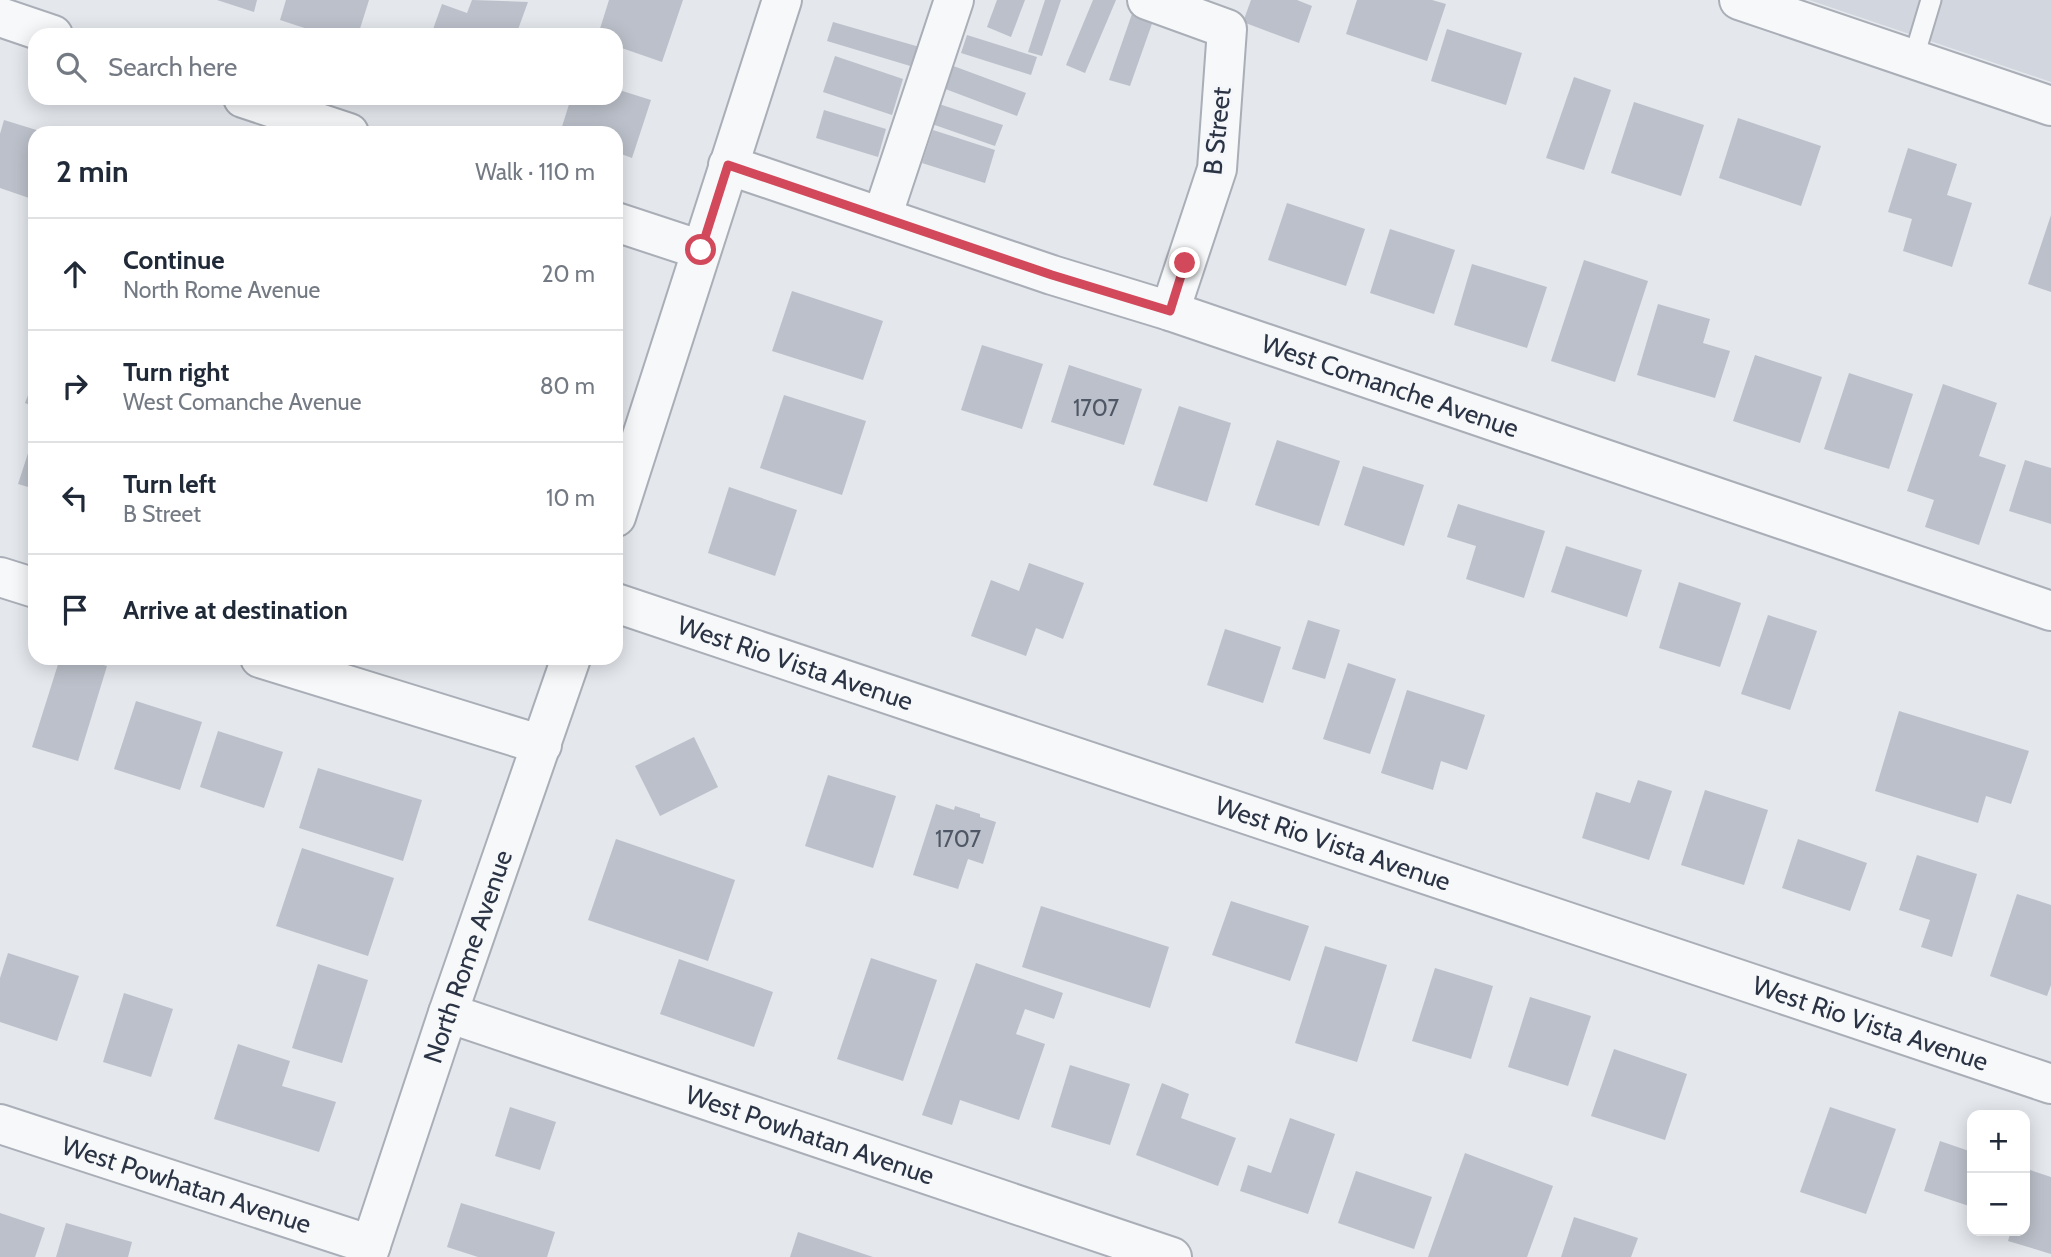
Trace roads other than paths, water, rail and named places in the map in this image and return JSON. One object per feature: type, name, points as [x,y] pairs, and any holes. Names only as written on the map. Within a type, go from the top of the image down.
[{"type":"street","points":[[623,495],[782,0]]},
{"type":"street","points":[[882,217],[954,0]]},
{"type":"street","name":"B Street","points":[[1147,0],[1227,29],[1217,169],[1170,311]]},
{"type":"street","points":[[1738,0],[2051,106]]},
{"type":"street","points":[[0,17],[32,28]]},
{"type":"street","points":[[264,105],[328,126]]},
{"type":"street","name":"West Comanche Avenue","points":[[728,165],[1052,275],[1170,311],[2051,611]]},
{"type":"street","points":[[623,224],[701,250]]},
{"type":"street","points":[[0,577],[28,586]]},
{"type":"street","name":"West Rio Vista Avenue","points":[[623,605],[2051,1084]]},
{"type":"street","points":[[282,665],[542,746]]},
{"type":"street","name":"North Rome Avenue","points":[[369,1251],[569,665]]},
{"type":"street","name":"West Powhatan Avenue","points":[[448,1013],[1172,1257]]},
{"type":"street","name":"West Powhatan Avenue","points":[[0,1124],[369,1251]]},
{"type":"lane","points":[[1913,60],[1931,0]]}]
